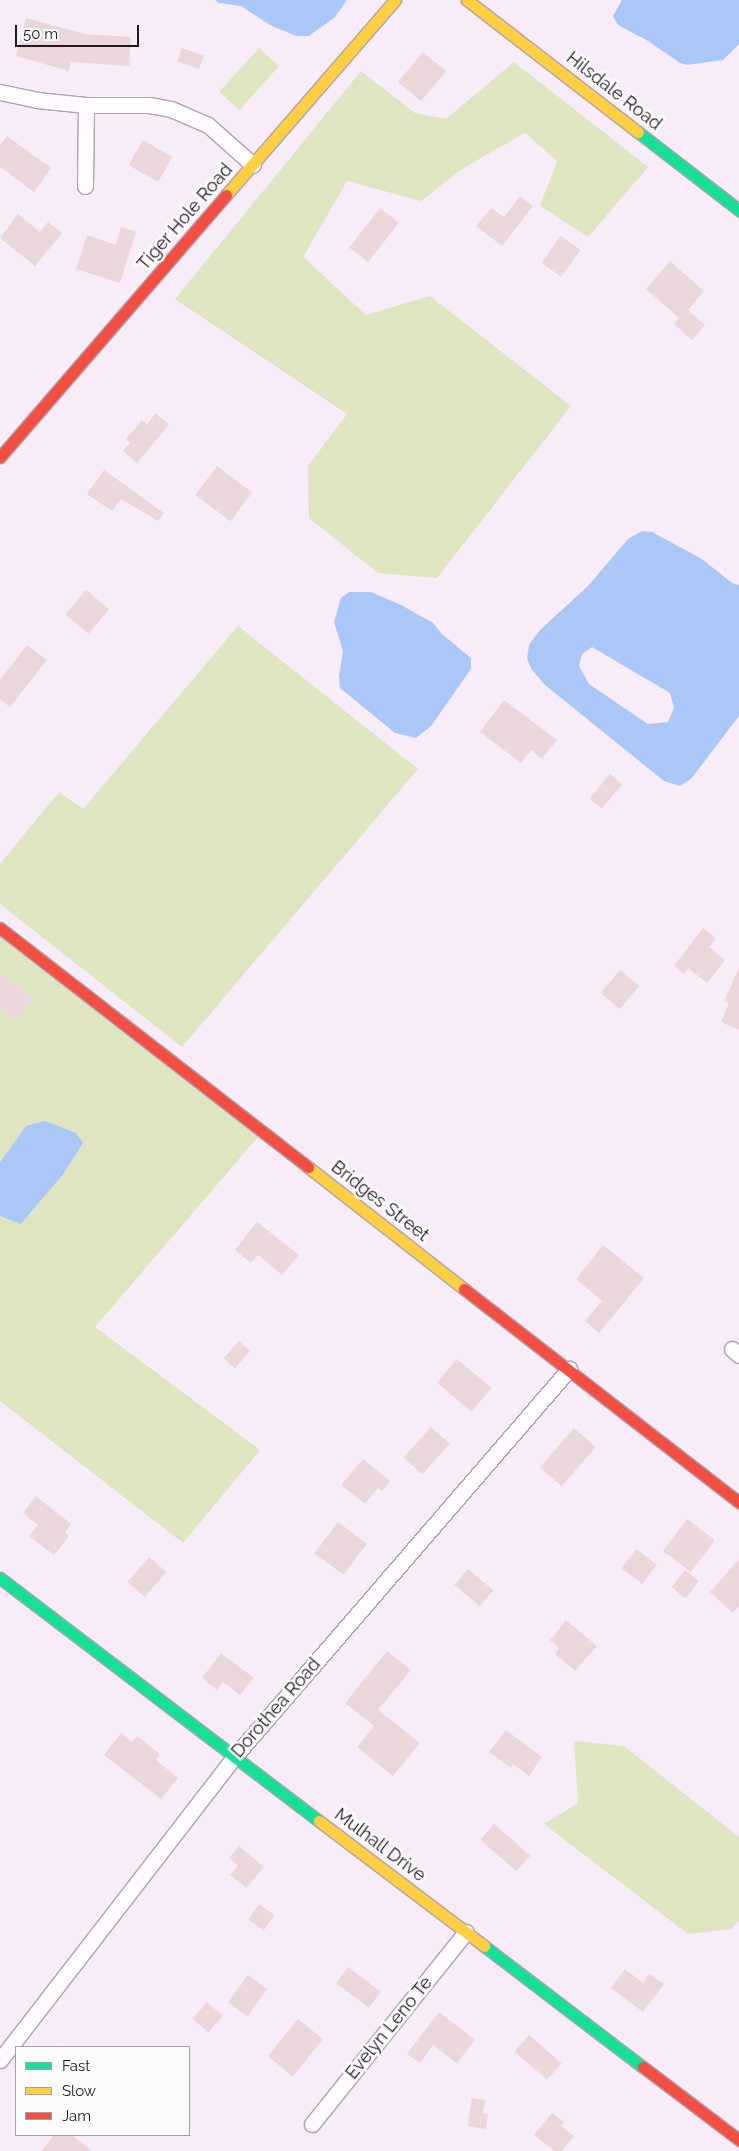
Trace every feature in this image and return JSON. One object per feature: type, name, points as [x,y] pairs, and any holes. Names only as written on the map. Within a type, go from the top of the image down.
[{"type":"street","name":"Tiger Hole Road","points":[[0,457],[396,0]]},
{"type":"street","name":"Hilsdale Road","points":[[468,0],[739,210]]},
{"type":"street","points":[[0,92],[37,100],[86,105],[149,105],[190,116],[208,125],[253,165]]},
{"type":"street","points":[[85,186],[86,105]]},
{"type":"street","name":"Bridges Street","points":[[0,928],[739,1502]]},
{"type":"street","name":"Dorothea Road","points":[[0,2060],[234,1757],[570,1369]]},
{"type":"street","name":"Mulhall Drive","points":[[0,1578],[739,2140]]},
{"type":"street","name":"Evelyn Leno Te","points":[[312,2124],[466,1932]]},
{"type":"green space","points":[[259,48],[279,66],[240,110],[220,92]]},
{"type":"green space","points":[[514,62],[648,167],[588,237],[540,206],[557,161],[525,133],[462,169],[421,201],[347,181],[303,257],[366,315],[430,296],[571,406],[437,578],[378,573],[309,518],[308,466],[347,414],[175,299],[361,71],[415,113],[446,119]]},
{"type":"green space","points":[[238,626],[418,769],[182,1047],[0,904],[0,864],[59,792],[83,809]]},
{"type":"green space","points":[[0,937],[258,1137],[95,1327],[260,1450],[183,1543],[0,1401],[0,1216],[21,1223],[26,1126],[0,1162]]},
{"type":"green space","points":[[574,1741],[624,1746],[739,1837],[739,1921],[731,1929],[688,1934],[544,1824],[578,1803]]},
{"type":"water","points":[[215,0],[347,0],[335,17],[309,36],[296,36],[270,25],[241,6],[219,3]]},
{"type":"water","points":[[622,0],[739,0],[739,44],[723,60],[687,65],[680,63],[648,41],[618,25],[613,16]]},
{"type":"water","points":[[642,531],[652,532],[702,559],[732,583],[739,585],[739,716],[691,779],[680,786],[664,781],[545,685],[532,670],[527,659],[529,645],[540,630],[588,586],[628,539]],"holes":[[[592,647],[670,693],[674,708],[668,722],[648,724],[589,684],[579,666],[582,654]]]},
{"type":"water","points":[[349,592],[371,592],[401,605],[433,623],[442,634],[471,658],[471,669],[431,726],[416,738],[395,733],[340,688],[339,676],[343,651],[334,622],[341,598]]},
{"type":"water","points":[[45,1121],[76,1133],[83,1143],[64,1173],[21,1224],[0,1216],[0,1162],[26,1126]]},
{"type":"building","points":[[26,18],[85,34],[131,37],[129,66],[71,62],[69,71],[16,56]]},
{"type":"building","points":[[182,48],[204,56],[199,69],[177,61]]},
{"type":"building","points":[[423,52],[446,71],[421,101],[398,82]]},
{"type":"building","points":[[7,136],[51,168],[34,192],[0,167],[0,145]]},
{"type":"building","points":[[143,140],[172,157],[158,182],[128,165]]},
{"type":"building","points":[[520,196],[533,206],[502,246],[476,226],[491,208],[504,217]]},
{"type":"building","points":[[380,208],[399,223],[368,262],[349,247]]},
{"type":"building","points":[[18,214],[40,232],[48,222],[62,233],[35,266],[0,238]]},
{"type":"building","points":[[121,227],[136,232],[120,283],[76,269],[87,235],[116,245]]},
{"type":"building","points":[[561,236],[580,250],[561,277],[542,263]]},
{"type":"building","points":[[670,261],[704,291],[688,310],[705,325],[692,340],[674,324],[679,318],[646,289]]},
{"type":"building","points":[[156,413],[169,425],[137,463],[123,451],[130,443],[126,439],[142,420],[147,424]]},
{"type":"building","points":[[217,466],[252,492],[230,521],[195,495]]},
{"type":"building","points":[[104,470],[164,513],[158,521],[121,499],[112,511],[87,494]]},
{"type":"building","points":[[86,590],[109,609],[88,634],[65,615]]},
{"type":"building","points":[[27,645],[47,660],[10,707],[0,699],[0,680]]},
{"type":"building","points":[[504,700],[557,740],[542,759],[531,750],[521,763],[480,732]]},
{"type":"building","points":[[610,774],[622,784],[602,809],[589,799]]},
{"type":"building","points":[[703,928],[716,938],[709,947],[725,960],[707,983],[688,968],[684,974],[674,966]]},
{"type":"building","points":[[739,968],[739,1030],[721,1022],[729,1003],[724,1001]]},
{"type":"building","points":[[620,970],[639,986],[620,1009],[601,993]]},
{"type":"building","points":[[0,973],[34,999],[16,1021],[0,1009]]},
{"type":"building","points":[[257,1222],[299,1255],[282,1275],[258,1255],[251,1263],[235,1250]]},
{"type":"building","points":[[603,1245],[644,1278],[599,1333],[585,1321],[602,1301],[576,1279]]},
{"type":"building","points":[[239,1341],[250,1351],[235,1368],[224,1358]]},
{"type":"building","points":[[457,1359],[491,1388],[472,1412],[437,1383]]},
{"type":"building","points":[[431,1427],[450,1444],[422,1474],[404,1457]]},
{"type":"building","points":[[574,1428],[596,1447],[562,1486],[540,1467]]},
{"type":"building","points":[[363,1459],[390,1481],[382,1491],[378,1488],[365,1504],[341,1485]]},
{"type":"building","points":[[36,1496],[71,1524],[65,1532],[69,1536],[54,1555],[29,1536],[38,1525],[23,1513]]},
{"type":"building","points":[[687,1519],[715,1540],[691,1572],[663,1551]]},
{"type":"building","points":[[338,1522],[367,1544],[343,1575],[315,1553]]},
{"type":"building","points":[[636,1549],[657,1565],[642,1584],[622,1568]]},
{"type":"building","points":[[149,1557],[166,1572],[145,1597],[127,1582]]},
{"type":"building","points":[[739,1559],[739,1606],[733,1613],[710,1592]]},
{"type":"building","points":[[468,1569],[493,1590],[480,1606],[455,1585]]},
{"type":"building","points":[[685,1570],[699,1581],[686,1598],[671,1587]]},
{"type":"building","points":[[566,1620],[597,1646],[575,1671],[555,1654],[559,1648],[550,1640]]},
{"type":"building","points":[[387,1651],[411,1670],[378,1710],[420,1743],[393,1776],[357,1747],[374,1726],[345,1703]]},
{"type":"building","points":[[221,1653],[254,1678],[240,1695],[223,1682],[217,1690],[202,1678]]},
{"type":"building","points":[[506,1730],[542,1757],[529,1776],[513,1764],[511,1768],[489,1752]]},
{"type":"building","points":[[121,1733],[132,1742],[137,1736],[160,1754],[156,1760],[178,1778],[161,1799],[104,1755]]},
{"type":"building","points":[[494,1824],[530,1855],[516,1871],[480,1840]]},
{"type":"building","points":[[239,1846],[264,1867],[246,1888],[230,1875],[238,1866],[229,1858]]},
{"type":"building","points":[[259,1904],[275,1915],[264,1930],[248,1920]]},
{"type":"building","points":[[348,1967],[381,1992],[369,2008],[336,1983]]},
{"type":"building","points":[[625,1969],[643,1983],[649,1974],[664,1984],[643,2012],[611,1988]]},
{"type":"building","points":[[248,1975],[267,1989],[247,2017],[228,2003]]},
{"type":"building","points":[[207,2002],[223,2016],[208,2032],[193,2019]]},
{"type":"building","points":[[439,2012],[475,2040],[457,2063],[433,2045],[420,2063],[407,2054]]},
{"type":"building","points":[[298,2019],[323,2039],[293,2076],[268,2056]]},
{"type":"building","points":[[529,2035],[561,2063],[547,2080],[515,2052]]},
{"type":"building","points":[[472,2098],[485,2100],[483,2113],[488,2114],[486,2129],[468,2126]]},
{"type":"building","points":[[552,2113],[564,2122],[561,2126],[574,2136],[562,2151],[555,2151],[534,2135]]},
{"type":"building","points":[[53,2136],[73,2136],[92,2151],[41,2151]]},
{"type":"traffic: fast","points":[[638,132],[739,210]]},
{"type":"traffic: fast","points":[[0,1578],[319,1821]]},
{"type":"traffic: fast","points":[[484,1946],[643,2067]]},
{"type":"traffic: slow","points":[[226,195],[395,0]]},
{"type":"traffic: slow","points":[[467,0],[638,132]]},
{"type":"traffic: slow","points":[[308,1167],[464,1289]]},
{"type":"traffic: slow","points":[[319,1821],[484,1946]]},
{"type":"traffic: jam","points":[[0,457],[226,195]]},
{"type":"traffic: jam","points":[[0,928],[308,1167]]},
{"type":"traffic: jam","points":[[464,1289],[739,1502]]},
{"type":"traffic: jam","points":[[643,2067],[739,2140]]}]
